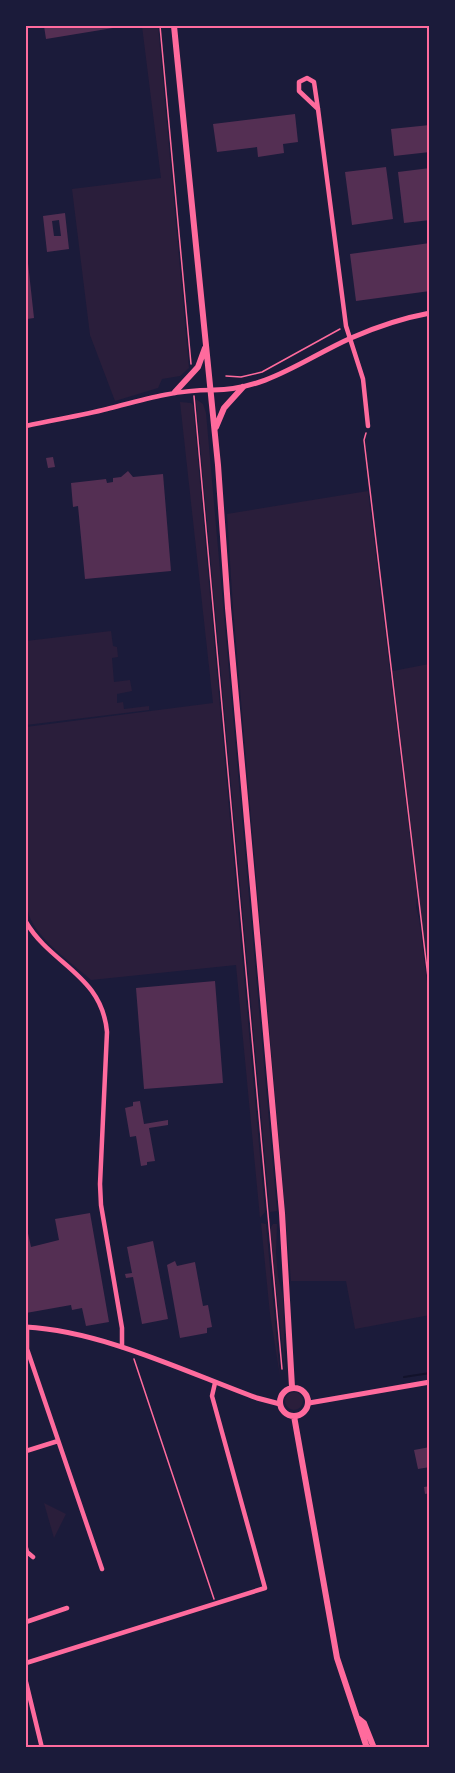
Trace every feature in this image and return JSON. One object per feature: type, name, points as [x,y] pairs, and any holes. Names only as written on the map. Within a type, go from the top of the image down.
[{"type":"main road","points":[[174,26],[218,465],[228,608],[282,1214],[292,1387]]},
{"type":"main road","points":[[175,392],[198,367],[207,345]]},
{"type":"main road","points":[[214,430],[224,408],[243,387]]},
{"type":"main road","points":[[292,1387],[303,1390],[308,1395],[309,1403],[303,1413],[294,1416],[284,1411],[280,1400],[284,1391],[292,1387]]},
{"type":"main road","points":[[294,1416],[334,1645],[367,1748]]},
{"type":"main road","points":[[358,1718],[364,1722],[374,1748]]},
{"type":"street","points":[[318,109],[299,91],[299,82],[307,78],[314,82],[318,109],[346,326],[363,379],[368,426]]},
{"type":"street","points":[[26,426],[105,410],[175,392],[229,390],[260,383],[350,339],[395,322],[429,313]]},
{"type":"street","points":[[26,922],[35,936],[91,989],[104,1012],[107,1032],[101,1205],[122,1328],[122,1347]]},
{"type":"street","points":[[102,1569],[27,1349],[26,1327],[57,1331],[122,1347],[215,1383],[280,1404]]},
{"type":"street","points":[[309,1403],[429,1382]]},
{"type":"street","points":[[26,1663],[266,1588],[212,1396],[215,1383]]},
{"type":"street","points":[[26,1451],[58,1441]]},
{"type":"street","points":[[26,1548],[33,1557]]},
{"type":"street","points":[[26,1622],[67,1608]]},
{"type":"street","points":[[26,1682],[42,1748]]},
{"type":"path","points":[[160,26],[192,374]]},
{"type":"path","points":[[225,376],[241,377],[262,372],[346,326]]},
{"type":"path","points":[[194,390],[282,1369]]},
{"type":"path","points":[[368,426],[364,440],[429,994]]},
{"type":"path","points":[[135,1352],[134,1361],[216,1603]]},
{"type":"shaded area","points":[[142,26],[158,26],[189,368],[180,376],[162,379],[158,388],[115,401],[90,335],[72,189],[161,178]]},
{"type":"shaded area","points":[[196,399],[203,404],[206,413],[277,1211],[270,1212]]},
{"type":"shaded area","points":[[180,402],[193,405],[265,1212],[260,1218],[236,965],[91,980],[39,933],[29,915],[27,903],[26,727],[213,703]]},
{"type":"shaded area","points":[[368,491],[417,896],[416,907],[430,1007],[430,1315],[355,1329],[346,1281],[291,1281],[233,608],[227,514]]},
{"type":"shaded area","points":[[111,631],[113,646],[117,647],[118,657],[112,658],[114,682],[130,680],[132,691],[117,694],[117,703],[123,702],[124,709],[149,706],[149,710],[26,725],[26,641]]},
{"type":"shaded area","points":[[430,664],[429,982],[393,671]]},
{"type":"shaded area","points":[[261,1223],[266,1224],[280,1376],[270,1314]]},
{"type":"shaded area","points":[[273,1224],[277,1224],[276,1253],[283,1297],[285,1373],[270,1229]]},
{"type":"shaded area","points":[[294,1392],[300,1395],[303,1401],[300,1407],[294,1410],[288,1407],[285,1401],[288,1395]]},
{"type":"shaded area","points":[[44,1503],[66,1514],[54,1538]]},
{"type":"building","points":[[44,26],[119,26],[119,27],[46,39]]},
{"type":"building","points":[[295,114],[298,142],[283,144],[284,153],[258,157],[257,147],[217,152],[213,124]]},
{"type":"building","points":[[430,125],[430,152],[394,156],[391,129]]},
{"type":"building","points":[[386,167],[393,219],[352,225],[345,172]]},
{"type":"building","points":[[430,168],[430,220],[404,223],[398,172]]},
{"type":"building","points":[[65,213],[69,249],[47,252],[43,216]],"holes":[[[59,220],[61,236],[54,236],[52,221]]]},
{"type":"building","points":[[430,243],[430,291],[356,301],[350,254]]},
{"type":"building","points":[[26,254],[34,318],[27,319]]},
{"type":"building","points":[[53,457],[55,467],[48,468],[46,458]]},
{"type":"building","points":[[128,471],[133,477],[163,474],[171,571],[85,579],[78,506],[73,507],[71,483],[106,479],[107,483],[113,482],[113,478],[121,477]]},
{"type":"building","points":[[215,981],[223,1083],[144,1089],[136,988]]},
{"type":"building","points":[[140,1101],[144,1124],[168,1120],[168,1125],[149,1128],[155,1161],[141,1166],[136,1136],[130,1137],[125,1108],[133,1106],[133,1102]]},
{"type":"building","points":[[90,1213],[109,1322],[86,1326],[82,1308],[72,1310],[71,1305],[26,1313],[26,1224],[31,1247],[59,1240],[55,1219]]},
{"type":"building","points":[[153,1241],[168,1319],[142,1324],[133,1277],[126,1278],[125,1274],[132,1273],[127,1247]]},
{"type":"building","points":[[175,1261],[177,1266],[195,1262],[203,1306],[208,1305],[212,1327],[207,1328],[207,1333],[180,1338],[167,1265]]},
{"type":"building","points":[[430,1447],[430,1467],[418,1469],[414,1450]]},
{"type":"building","points":[[430,1486],[430,1493],[425,1494],[424,1487]]},
{"type":"waterway","points":[[404,1377],[430,1373]]}]
